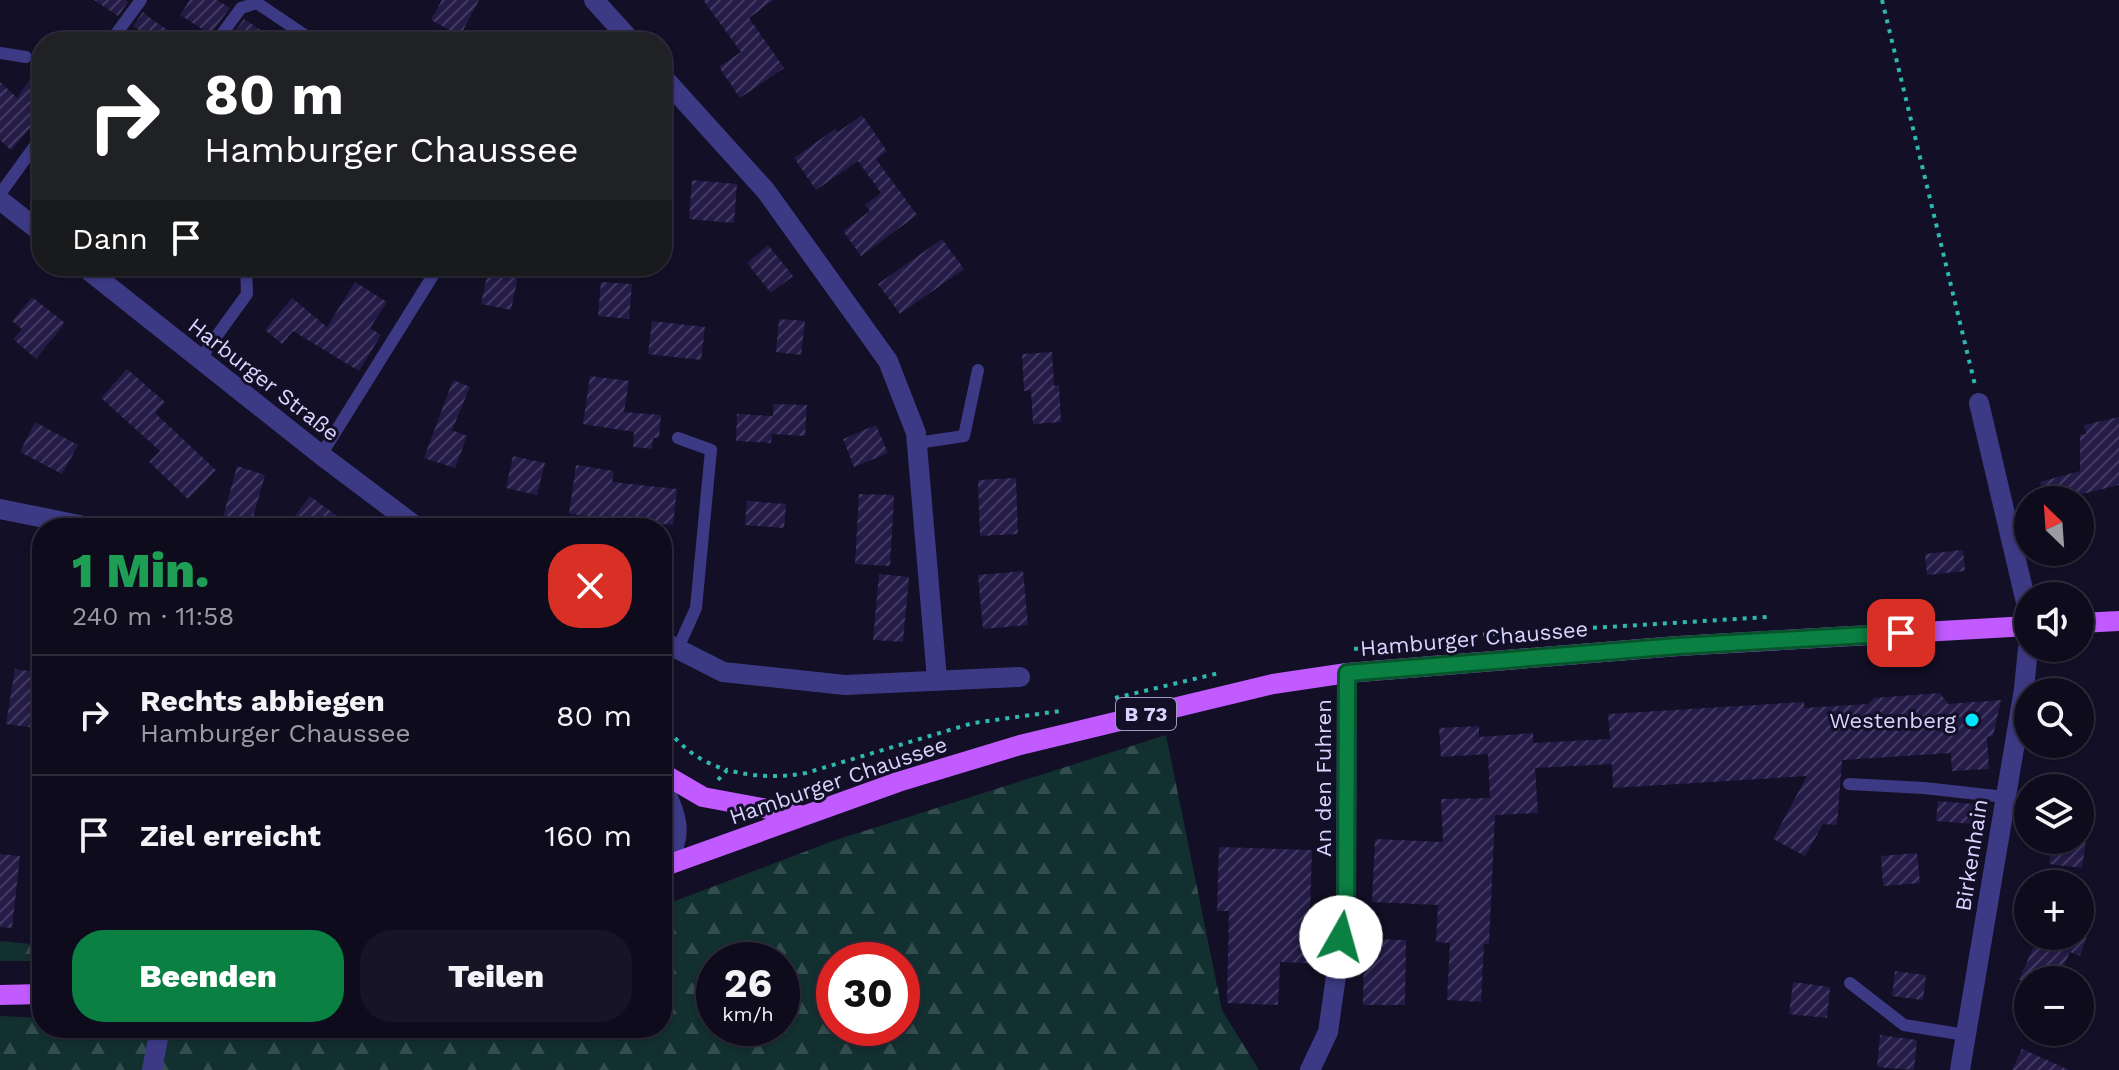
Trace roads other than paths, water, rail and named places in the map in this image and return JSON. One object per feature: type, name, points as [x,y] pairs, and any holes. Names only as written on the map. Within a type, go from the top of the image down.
[{"type":"main road","points":[[2094,622],[2119,621]]},
{"type":"main road","name":"Hamburger Chaussee","points":[[672,863],[898,782],[1020,745],[1273,684],[1347,673],[1678,646],[2014,627]]},
{"type":"main road","points":[[672,779],[703,797],[804,816]]},
{"type":"main road","points":[[0,995],[32,994]]},
{"type":"street","points":[[594,0],[623,32]]},
{"type":"street","points":[[672,87],[766,191],[888,361],[916,433],[937,679]]},
{"type":"street","points":[[0,200],[32,225]]},
{"type":"street","name":"Harburger Straße","points":[[96,276],[405,518]]},
{"type":"street","points":[[1979,403],[2021,582]]},
{"type":"street","points":[[0,509],[45,518]]},
{"type":"street","points":[[672,645],[723,672],[845,685],[1020,677]]},
{"type":"street","name":"Birkenhain","points":[[1960,1070],[2027,662]]},
{"type":"street","name":"An den Fuhren","points":[[1310,1070],[1328,1032],[1346,906],[1347,673]]},
{"type":"street","points":[[672,810],[678,825],[672,854]]},
{"type":"street","points":[[152,1070],[158,1038]]},
{"type":"lane","points":[[117,32],[141,0]]},
{"type":"lane","points":[[223,32],[241,8],[257,3],[300,32]]},
{"type":"lane","points":[[0,53],[26,57]]},
{"type":"lane","points":[[0,194],[32,150]]},
{"type":"lane","points":[[200,359],[247,294],[246,276]]},
{"type":"lane","points":[[321,455],[433,276]]},
{"type":"lane","points":[[917,443],[964,436],[978,370]]},
{"type":"lane","points":[[672,641],[696,608],[711,450],[678,438]]},
{"type":"lane","points":[[1849,784],[2005,797]]},
{"type":"lane","points":[[1850,983],[1904,1025],[1965,1035]]},
{"type":"place","name":"Westenberg","points":[[1972,720]]}]
